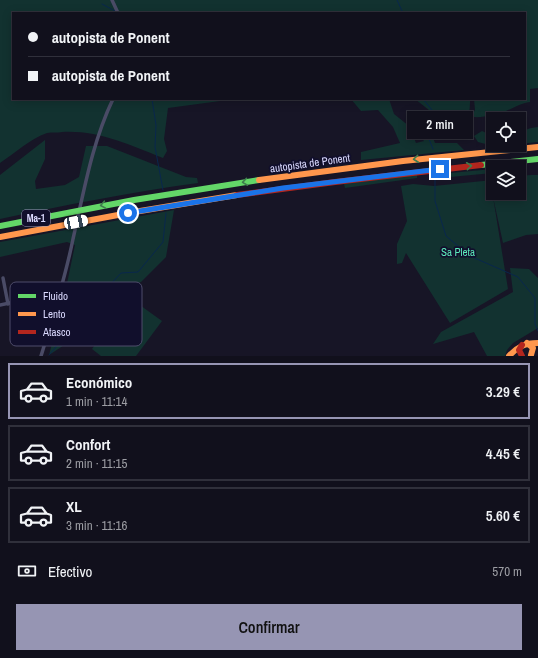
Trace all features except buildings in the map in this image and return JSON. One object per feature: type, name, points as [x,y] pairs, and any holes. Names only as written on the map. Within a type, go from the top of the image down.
[{"type":"main road","name":"autopista de Ponent","points":[[83,206],[316,172],[538,147]]},
{"type":"main road","name":"autopista de Ponent","points":[[0,238],[84,220],[312,184],[538,159]]},
{"type":"main road","name":"Ma-1","points":[[0,226],[72,210],[83,206]]},
{"type":"main road","points":[[509,356],[514,350],[524,344],[538,342]]},
{"type":"main road","points":[[524,344],[533,348],[530,356]]},
{"type":"main road","points":[[522,356],[519,350],[524,344]]},
{"type":"main road","points":[[530,356],[538,352]]},
{"type":"street","points":[[112,0],[117,12]]},
{"type":"street","points":[[64,282],[83,206],[94,148],[113,100]]},
{"type":"street","points":[[0,306],[8,304],[3,278]]},
{"type":"street","points":[[41,356],[44,346]]},
{"type":"green space","points":[[0,0],[538,0],[538,88],[530,89],[530,102],[502,112],[486,112],[486,116],[477,117],[474,117],[473,113],[475,110],[474,100],[526,100],[526,12],[12,12],[12,100],[228,100],[168,108],[164,139],[167,151],[163,158],[114,139],[88,133],[47,133],[29,142],[0,163]]},
{"type":"green space","points":[[352,100],[389,100],[394,114],[409,126],[416,143],[424,141],[416,132],[408,116],[415,110],[427,122],[435,143],[457,143],[464,150],[361,160],[361,152],[400,143],[393,127],[378,110],[361,111]]},
{"type":"green space","points":[[416,100],[470,100],[469,114],[467,118],[453,129]]},
{"type":"green space","points":[[538,127],[538,142],[526,143],[526,130]]},
{"type":"green space","points":[[482,131],[486,133],[486,144],[478,142],[474,136]]},
{"type":"green space","points":[[45,140],[45,159],[35,181],[36,189],[65,185],[79,177],[86,146],[107,146],[186,177],[197,178],[198,183],[148,190],[0,219],[0,175]]},
{"type":"green space","points":[[486,170],[486,174],[450,177],[450,173]]},
{"type":"green space","points":[[417,175],[417,178],[345,188],[344,184]]},
{"type":"green space","name":"Sa Pleta","points":[[526,175],[538,175],[538,234],[526,235],[503,243],[494,200],[526,200]]},
{"type":"green space","name":"Sa Pleta","points":[[486,181],[486,200],[493,200],[508,289],[450,323],[406,253],[402,263],[397,264],[397,244],[407,221],[401,186],[413,184],[434,186]]},
{"type":"green space","points":[[174,210],[166,257],[141,282],[67,282],[75,245],[67,242],[0,257],[0,242]]},
{"type":"green space","points":[[510,268],[529,269],[538,278],[538,328],[513,343],[507,350],[505,356],[487,356],[474,332],[433,344],[441,332],[513,292]]},
{"type":"green space","points":[[142,307],[162,321],[136,356],[101,356],[92,349],[94,346],[142,346]]},
{"type":"green space","points":[[51,346],[63,346],[49,355]]},
{"type":"waterway","points":[[397,0],[403,12]]},
{"type":"waterway","points":[[102,4],[115,11]]},
{"type":"waterway","points":[[152,100],[156,125],[155,147],[163,190]]},
{"type":"waterway","points":[[424,100],[432,110],[423,124],[433,149]]},
{"type":"waterway","points":[[435,178],[435,201],[446,236],[470,256],[518,277],[535,298],[535,324],[538,331]]},
{"type":"waterway","points":[[113,282],[121,273],[138,272],[163,242],[166,213]]},
{"type":"waterway","points":[[49,355],[57,346]]},
{"type":"traffic: fast","points":[[481,165],[538,159]]},
{"type":"traffic: fast","points":[[0,226],[134,200],[259,180]]},
{"type":"traffic: slow","points":[[259,180],[403,161],[538,147]]},
{"type":"traffic: slow","points":[[0,237],[134,212],[237,195]]},
{"type":"traffic: slow","points":[[527,343],[533,348],[531,355]]},
{"type":"traffic: slow","points":[[509,356],[522,346],[538,343]]},
{"type":"traffic: jam","points":[[237,195],[481,165]]},
{"type":"traffic: jam","points":[[522,345],[519,350],[522,356]]},
{"type":"route","points":[[128,213],[283,188],[440,169]]}]
